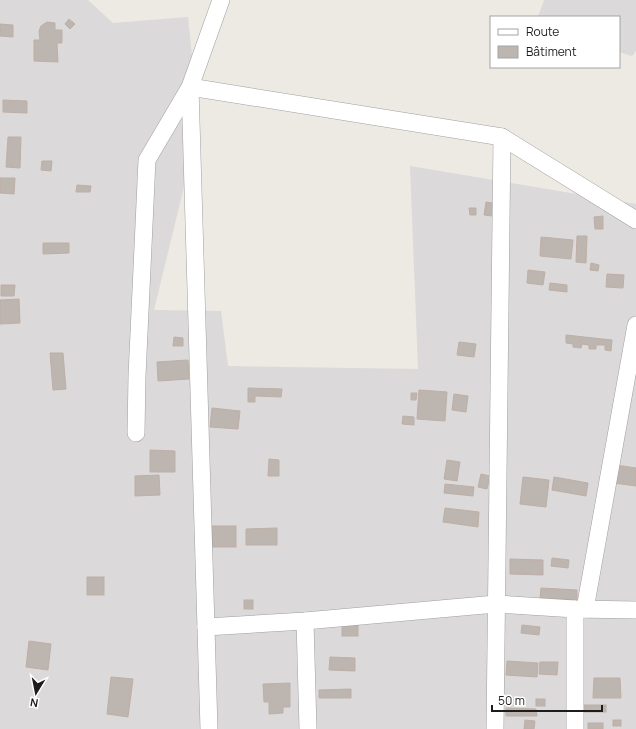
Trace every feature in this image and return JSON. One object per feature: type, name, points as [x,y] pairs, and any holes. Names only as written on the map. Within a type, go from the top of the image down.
[{"type":"street","points":[[136,433],[137,376],[148,160],[190,87],[221,0]]},
{"type":"street","points":[[190,87],[502,138],[636,220]]},
{"type":"street","points":[[190,87],[209,729]]},
{"type":"street","points":[[494,729],[502,138]]},
{"type":"street","points":[[576,729],[580,609],[636,325]]},
{"type":"street","points":[[206,627],[305,621],[496,604],[580,609],[636,610]]},
{"type":"street","points":[[305,621],[308,729]]},
{"type":"shaded area","points":[[0,0],[88,0],[113,23],[188,17],[199,125],[154,310],[221,311],[228,366],[418,369],[410,166],[636,204],[636,729],[0,729]]},
{"type":"shaded area","points":[[544,0],[636,0],[636,51],[632,56],[620,52],[620,16],[538,16]]},
{"type":"building","points":[[69,19],[75,24],[70,29],[65,24]]},
{"type":"building","points":[[47,22],[55,23],[55,30],[62,30],[62,43],[57,43],[58,62],[34,61],[34,40],[40,40],[39,31],[41,26]]},
{"type":"building","points":[[0,24],[13,25],[13,37],[0,36]]},
{"type":"building","points":[[3,100],[27,101],[27,113],[3,112]]},
{"type":"building","points":[[8,137],[21,137],[20,168],[6,167]]},
{"type":"building","points":[[42,161],[52,161],[51,171],[41,170]]},
{"type":"building","points":[[0,178],[15,178],[14,194],[0,193]]},
{"type":"building","points":[[77,185],[91,186],[90,192],[76,192]]},
{"type":"building","points":[[486,202],[493,203],[492,216],[484,215]]},
{"type":"building","points":[[469,208],[476,208],[476,215],[470,215]]},
{"type":"building","points":[[603,216],[603,229],[595,229],[594,217]]},
{"type":"building","points":[[577,236],[587,236],[586,263],[576,262]]},
{"type":"building","points":[[541,237],[573,240],[571,259],[540,256]]},
{"type":"building","points":[[43,243],[69,243],[69,253],[43,254]]},
{"type":"building","points":[[591,263],[599,265],[598,271],[590,270]]},
{"type":"building","points":[[528,270],[545,272],[543,285],[527,283]]},
{"type":"building","points":[[607,274],[624,275],[623,288],[606,287]]},
{"type":"building","points":[[550,283],[567,285],[567,292],[549,290]]},
{"type":"building","points":[[1,285],[15,285],[14,296],[1,296]]},
{"type":"building","points":[[19,299],[20,323],[0,324],[0,300]]},
{"type":"building","points":[[566,335],[612,340],[611,351],[605,350],[605,345],[596,345],[596,349],[589,349],[589,345],[582,344],[581,348],[573,347],[573,344],[566,343]]},
{"type":"building","points":[[174,337],[183,338],[183,346],[173,346]]},
{"type":"building","points":[[459,342],[476,344],[474,357],[457,355]]},
{"type":"building","points":[[50,353],[63,353],[66,389],[53,390]]},
{"type":"building","points":[[188,360],[189,379],[158,381],[157,362]]},
{"type":"building","points":[[248,388],[282,389],[281,397],[255,396],[255,402],[248,402]]},
{"type":"building","points":[[419,390],[447,392],[445,421],[417,419]]},
{"type":"building","points":[[411,393],[417,393],[416,400],[411,400]]},
{"type":"building","points":[[454,394],[468,396],[466,412],[452,410]]},
{"type":"building","points":[[212,408],[240,411],[238,429],[210,427]]},
{"type":"building","points":[[403,416],[414,417],[414,425],[402,424]]},
{"type":"building","points":[[150,450],[175,451],[175,472],[150,472]]},
{"type":"building","points":[[269,459],[279,460],[279,476],[268,476]]},
{"type":"building","points":[[447,460],[460,462],[457,481],[444,479]]},
{"type":"building","points":[[616,465],[636,468],[636,486],[614,483]]},
{"type":"building","points":[[481,474],[490,476],[487,489],[478,487]]},
{"type":"building","points":[[159,475],[160,495],[135,496],[135,476]]},
{"type":"building","points":[[523,477],[549,480],[546,507],[520,504]]},
{"type":"building","points":[[554,477],[588,483],[586,496],[552,490]]},
{"type":"building","points":[[445,484],[474,487],[473,496],[444,493]]},
{"type":"building","points":[[445,508],[479,512],[478,527],[443,522]]},
{"type":"building","points":[[212,526],[236,526],[236,547],[212,547]]},
{"type":"building","points":[[277,528],[277,545],[246,545],[246,529]]},
{"type":"building","points":[[552,558],[569,560],[568,568],[551,566]]},
{"type":"building","points":[[510,559],[543,560],[543,575],[510,574]]},
{"type":"building","points":[[87,577],[104,577],[104,595],[87,595]]},
{"type":"building","points":[[541,588],[577,590],[577,600],[540,598]]},
{"type":"building","points":[[244,600],[253,600],[253,609],[244,609]]},
{"type":"building","points":[[342,625],[358,625],[358,636],[342,636]]},
{"type":"building","points":[[522,625],[540,627],[539,635],[521,633]]},
{"type":"building","points":[[29,641],[51,644],[48,670],[26,667]]},
{"type":"building","points":[[330,657],[355,658],[355,671],[329,670]]},
{"type":"building","points":[[507,661],[538,663],[537,677],[506,675]]},
{"type":"building","points":[[540,662],[558,662],[557,675],[539,674]]},
{"type":"building","points":[[111,677],[133,679],[128,717],[107,714]]},
{"type":"building","points":[[594,678],[620,678],[621,698],[593,698]]},
{"type":"building","points":[[290,683],[290,707],[283,707],[283,713],[269,714],[269,702],[264,702],[263,684]]},
{"type":"building","points":[[351,689],[351,698],[319,698],[319,690]]},
{"type":"building","points":[[536,699],[545,699],[545,706],[536,706]]},
{"type":"building","points":[[584,705],[606,705],[606,712],[584,712]]},
{"type":"building","points":[[506,708],[536,709],[537,716],[506,716]]},
{"type":"building","points":[[525,720],[535,721],[534,729],[524,729]]},
{"type":"building","points":[[613,720],[621,720],[621,726],[613,726]]},
{"type":"building","points":[[588,723],[603,723],[603,729],[588,729]]}]
